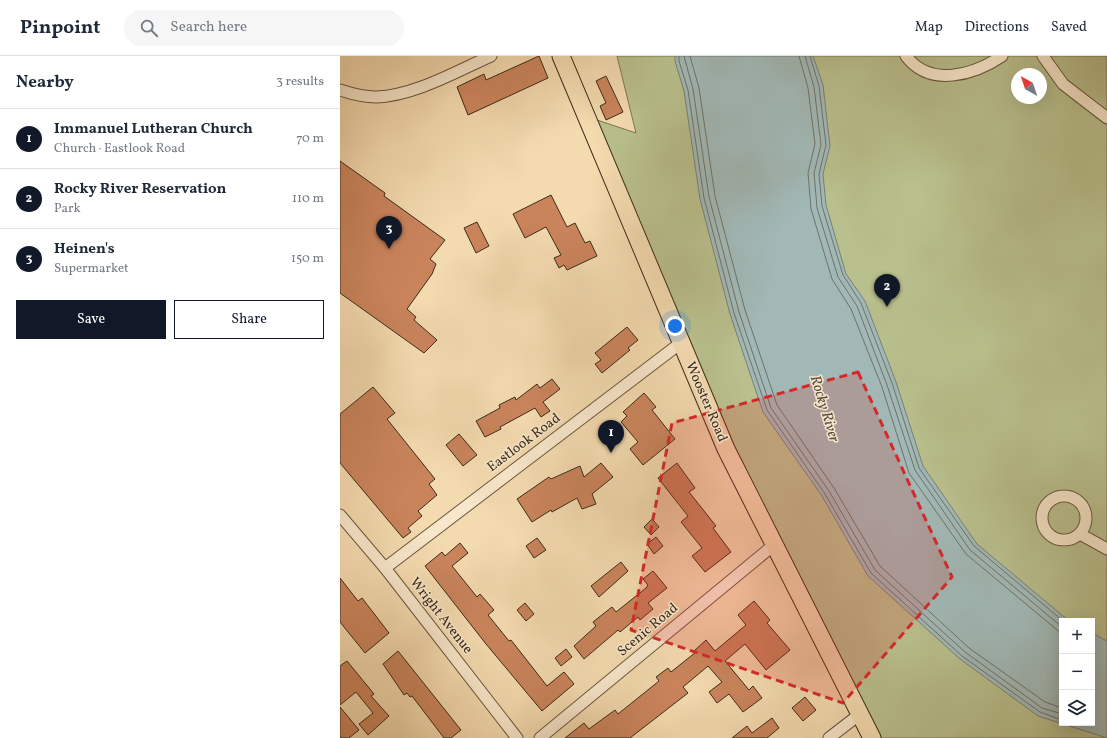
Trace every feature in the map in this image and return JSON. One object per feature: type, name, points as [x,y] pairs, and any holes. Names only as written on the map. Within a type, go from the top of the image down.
[{"type":"main road","name":"Wooster Road","points":[[561,56],[726,449],[872,738]]},
{"type":"street","points":[[340,90],[357,95],[376,97],[401,94],[438,80],[491,56]]},
{"type":"street","points":[[906,56],[925,72],[946,77],[970,73],[1002,56]]},
{"type":"street","points":[[1043,56],[1063,84],[1107,118]]},
{"type":"street","name":"Eastlook Road","points":[[385,568],[682,342]]},
{"type":"street","points":[[1065,495],[1074,498],[1082,504],[1086,513],[1086,523],[1080,534],[1074,538],[1064,541],[1054,538],[1046,532],[1042,523],[1042,512],[1047,504],[1055,497],[1065,495]]},
{"type":"street","name":"Wright Avenue","points":[[340,515],[385,568],[516,738]]},
{"type":"street","points":[[1080,534],[1107,549]]},
{"type":"street","name":"Scenic Road","points":[[540,738],[774,544]]},
{"type":"street","points":[[829,738],[860,714]]},
{"type":"highlighted area","points":[[858,372],[952,577],[843,703],[631,630],[672,423]]},
{"type":"green space","points":[[617,56],[1107,56],[1107,738],[877,738],[731,465],[588,117],[636,133]]},
{"type":"water","name":"Rocky River","points":[[675,56],[813,56],[823,85],[830,146],[823,174],[826,205],[846,274],[865,301],[896,382],[923,466],[977,544],[1065,618],[1059,618],[1059,723],[1038,716],[960,659],[868,576],[822,496],[763,412],[730,314],[700,199],[684,91],[675,61]]},
{"type":"water","points":[[1095,635],[1107,641],[1107,738],[1069,726],[1095,726]]},
{"type":"building","points":[[539,56],[548,78],[468,115],[457,87],[484,74],[486,80]]},
{"type":"building","points":[[606,76],[623,112],[606,120],[600,106],[606,103],[596,81]]},
{"type":"building","points":[[340,161],[385,193],[384,196],[445,240],[430,259],[436,264],[432,274],[407,309],[416,317],[414,320],[437,340],[424,353],[340,293]]},
{"type":"building","points":[[551,195],[567,227],[575,223],[585,243],[590,241],[597,256],[567,270],[564,265],[559,268],[554,258],[561,255],[546,227],[525,238],[513,214]]},
{"type":"building","points":[[477,222],[489,246],[476,253],[464,228]]},
{"type":"building","points":[[627,327],[638,340],[628,348],[630,350],[602,373],[595,364],[601,360],[595,353]]},
{"type":"building","points":[[552,379],[560,389],[543,402],[550,411],[541,417],[535,408],[485,437],[476,421],[500,408],[499,405],[515,397],[516,400],[537,384],[540,388]]},
{"type":"building","points":[[373,387],[395,413],[387,419],[435,479],[429,484],[437,495],[418,511],[422,516],[408,528],[411,532],[403,538],[340,463],[340,414]]},
{"type":"building","points":[[644,393],[656,407],[652,410],[675,439],[643,465],[630,449],[638,442],[621,422],[627,416],[623,412]]},
{"type":"building","points":[[459,434],[477,455],[463,466],[446,445]]},
{"type":"building","points":[[601,463],[613,477],[592,494],[596,504],[582,509],[577,498],[552,512],[551,510],[532,522],[517,499],[549,477],[551,479],[580,466],[584,477]]},
{"type":"building","points":[[677,463],[695,488],[689,492],[716,526],[713,528],[731,552],[705,572],[692,556],[702,548],[681,522],[688,516],[658,478]]},
{"type":"building","points":[[652,519],[659,527],[651,535],[644,527]]},
{"type":"building","points":[[656,537],[663,546],[654,554],[647,544]]},
{"type":"building","points":[[537,538],[546,550],[534,558],[526,546]]},
{"type":"building","points":[[460,543],[468,553],[452,566],[477,597],[480,594],[494,610],[488,615],[509,641],[511,640],[547,686],[564,672],[574,684],[542,711],[486,644],[425,566],[442,552],[445,556]]},
{"type":"building","points":[[621,562],[628,571],[599,597],[591,586]]},
{"type":"building","points":[[653,571],[667,588],[648,603],[653,609],[640,620],[638,617],[620,632],[618,630],[584,659],[574,646],[596,626],[593,622],[612,607],[616,612],[646,588],[648,585],[643,579]]},
{"type":"building","points":[[340,578],[358,601],[362,598],[389,633],[365,653],[340,622]]},
{"type":"building","points":[[754,601],[770,620],[767,623],[790,650],[766,670],[745,644],[725,661],[749,690],[753,686],[762,698],[743,712],[729,694],[717,703],[709,692],[722,682],[708,666],[683,687],[688,693],[630,738],[565,738],[584,723],[589,729],[615,710],[618,714],[659,681],[656,677],[668,668],[671,672],[696,652],[694,651],[706,640],[715,651],[746,625],[738,615]]},
{"type":"building","points":[[525,603],[534,614],[526,621],[517,610]]},
{"type":"building","points":[[566,649],[572,657],[561,666],[555,658]]},
{"type":"building","points":[[398,651],[461,730],[451,738],[444,738],[412,696],[410,697],[407,693],[404,695],[383,664]]},
{"type":"building","points":[[347,661],[374,694],[371,696],[389,716],[368,735],[359,724],[373,713],[356,692],[340,705],[340,666]]},
{"type":"building","points":[[805,697],[816,710],[803,721],[792,708]]},
{"type":"building","points":[[340,707],[359,730],[349,738],[340,738]]},
{"type":"building","points":[[772,718],[779,728],[767,738],[732,738],[747,726],[752,733]]},
{"type":"place","name":"Heinen's","points":[[389,249]]},
{"type":"place","name":"Rocky River Reservation","points":[[887,307]]},
{"type":"place","name":"Immanuel Lutheran Church","points":[[611,453]]}]
